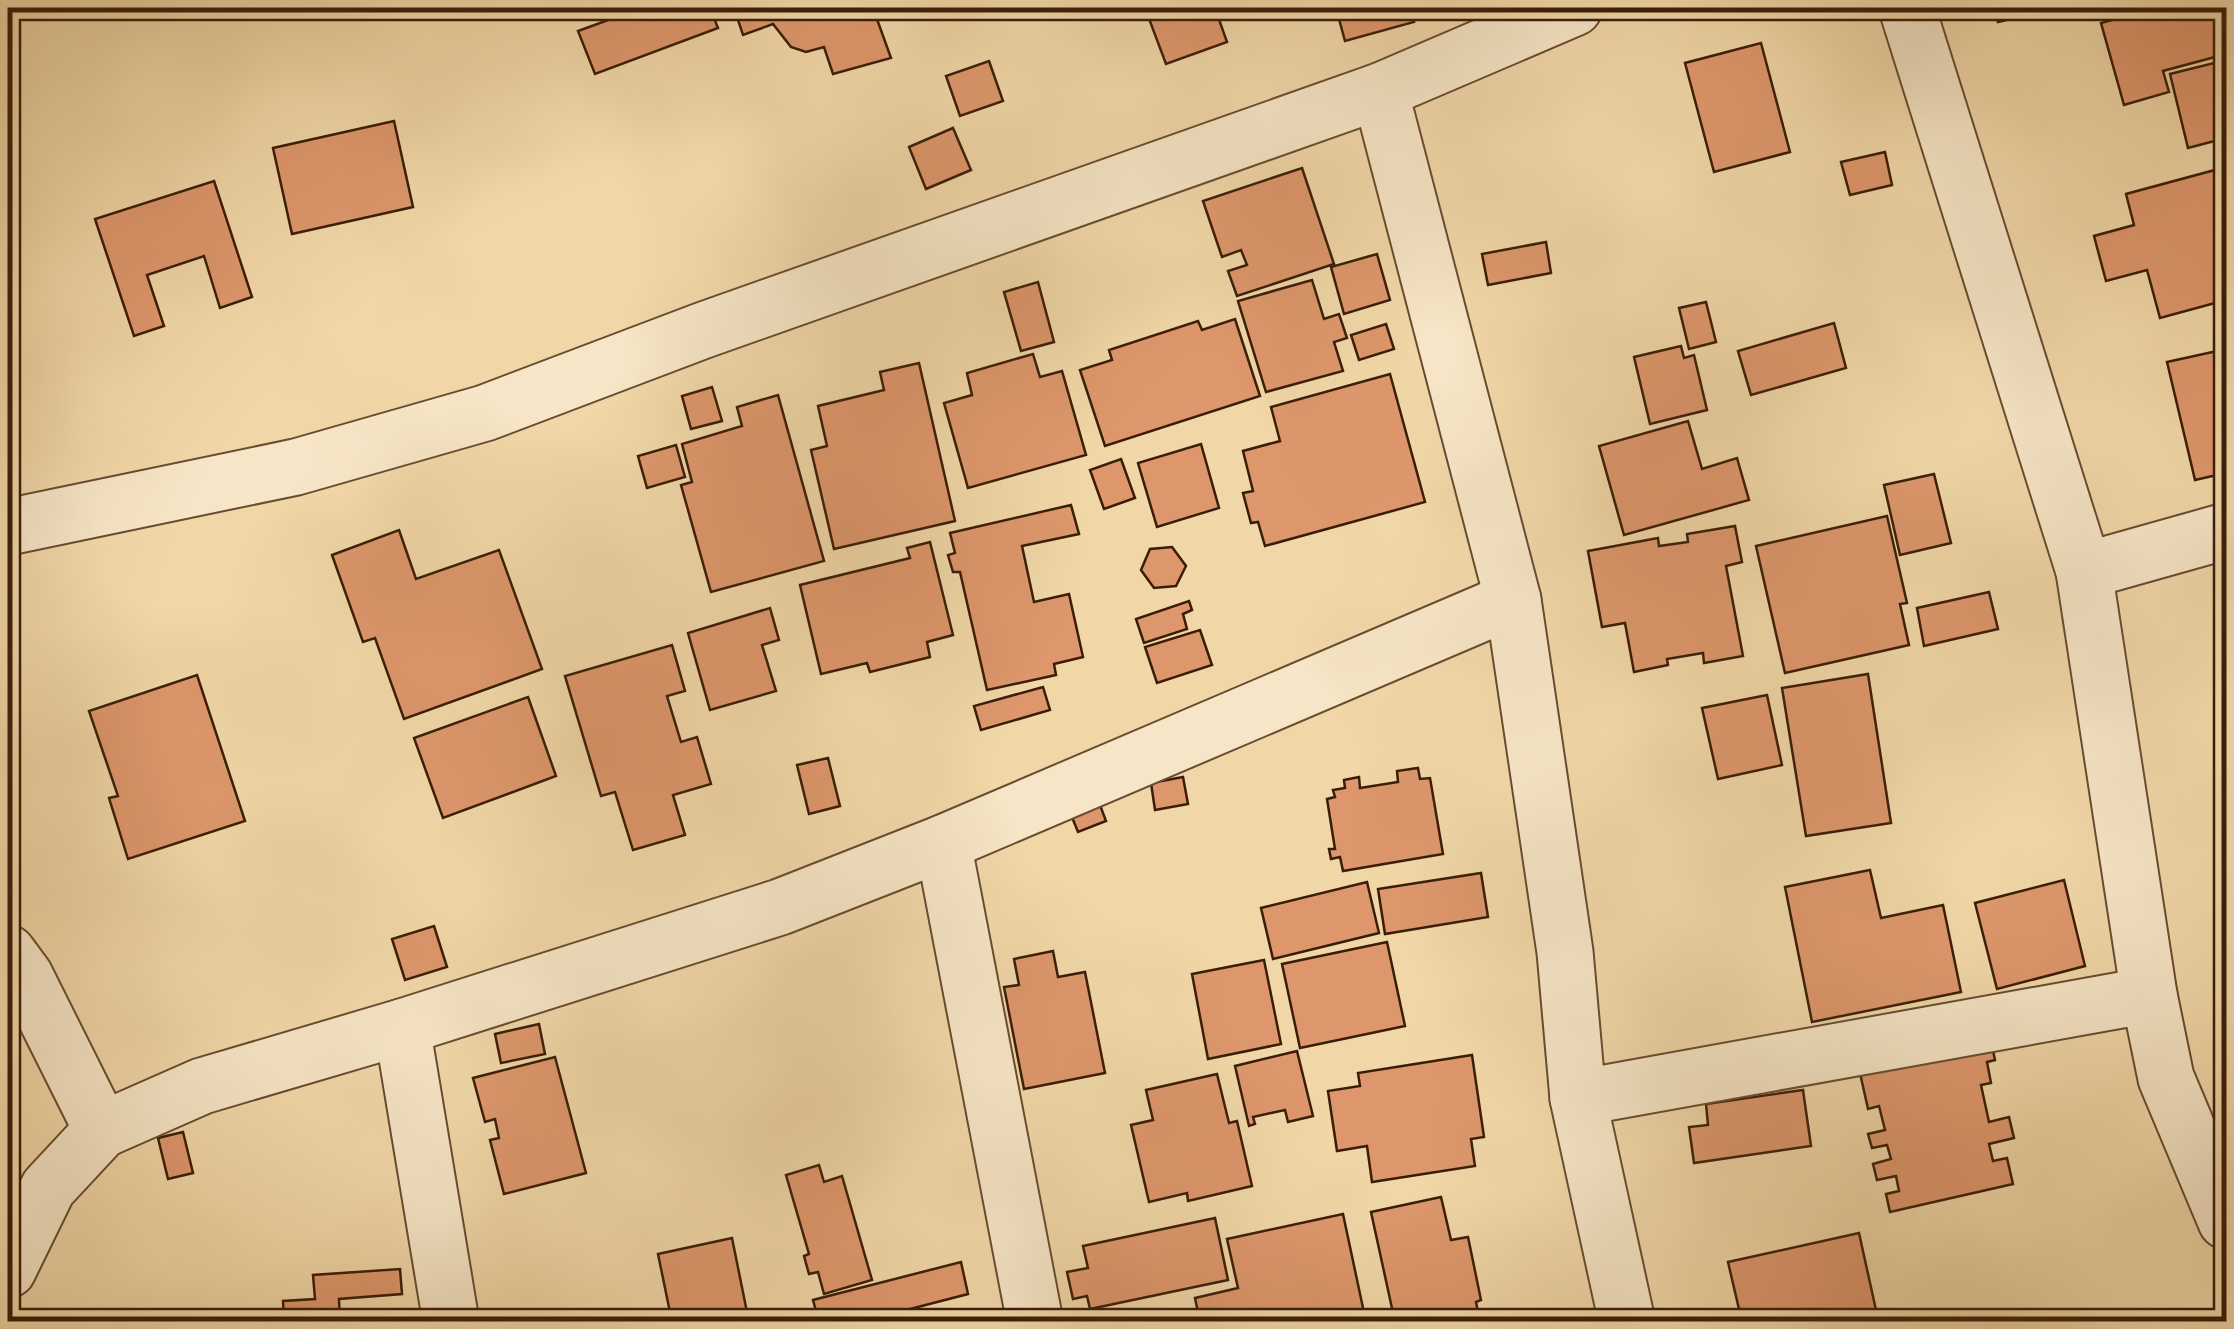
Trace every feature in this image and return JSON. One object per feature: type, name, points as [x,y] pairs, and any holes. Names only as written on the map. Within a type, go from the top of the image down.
[{"type":"street","points":[[8,527],[296,467],[485,413],[723,323],[1380,91],[1574,8]]},
{"type":"street","points":[[1907,8],[2084,571],[2149,995],[2166,1078],[2226,1221]]},
{"type":"street","points":[[1380,91],[1513,600],[1565,952],[1578,1098],[1627,1322]]},
{"type":"street","points":[[2084,571],[2226,531]]},
{"type":"street","points":[[8,1270],[48,1188],[102,1130],[202,1086],[402,1027],[780,906],[942,843],[1513,600]]},
{"type":"street","points":[[942,843],[1034,1322]]},
{"type":"street","points":[[8,953],[24,976],[102,1130]]},
{"type":"street","points":[[1578,1098],[2149,995]]},
{"type":"street","points":[[402,1027],[451,1322]]},
{"type":"building","points":[[641,8],[710,8],[718,28],[595,74],[578,31]]},
{"type":"building","points":[[734,8],[873,8],[891,58],[833,74],[824,47],[806,52],[791,47],[773,24],[743,35]]},
{"type":"building","points":[[1145,8],[1215,8],[1227,42],[1166,64]]},
{"type":"building","points":[[1336,8],[1410,8],[1414,22],[1345,41]]},
{"type":"building","points":[[1994,8],[2058,8],[1998,22]]},
{"type":"building","points":[[2156,8],[2215,8],[2226,54],[2163,71],[2169,92],[2124,105],[2101,23]]},
{"type":"building","points":[[1761,43],[1790,152],[1714,172],[1685,63]]},
{"type":"building","points":[[2226,60],[2226,138],[2188,148],[2170,74]]},
{"type":"building","points":[[989,61],[1003,101],[960,116],[946,76]]},
{"type":"building","points":[[394,121],[413,207],[292,234],[273,148]]},
{"type":"building","points":[[953,128],[971,170],[926,189],[909,147]]},
{"type":"building","points":[[1885,152],[1892,185],[1850,195],[1841,162]]},
{"type":"building","points":[[2226,167],[2226,300],[2160,318],[2147,270],[2106,281],[2094,236],[2134,225],[2126,194]]},
{"type":"building","points":[[1302,168],[1334,264],[1237,296],[1228,271],[1247,265],[1241,250],[1222,257],[1203,201]]},
{"type":"building","points":[[214,181],[252,297],[220,308],[204,256],[147,275],[164,326],[134,336],[95,219]]},
{"type":"building","points":[[1546,242],[1551,273],[1488,285],[1482,254]]},
{"type":"building","points":[[1377,254],[1390,300],[1344,314],[1331,267]]},
{"type":"building","points":[[1312,280],[1324,319],[1339,314],[1347,338],[1334,342],[1343,371],[1266,392],[1238,301]]},
{"type":"building","points":[[1038,282],[1054,342],[1021,351],[1004,292]]},
{"type":"building","points":[[1706,302],[1716,342],[1689,349],[1679,308]]},
{"type":"building","points":[[1235,319],[1260,396],[1105,446],[1080,370],[1112,360],[1109,350],[1198,321],[1202,330]]},
{"type":"building","points":[[1834,323],[1846,368],[1751,395],[1738,351]]},
{"type":"building","points":[[1386,324],[1394,349],[1359,360],[1351,335]]},
{"type":"building","points":[[1681,346],[1684,358],[1694,355],[1707,410],[1650,424],[1634,357]]},
{"type":"building","points":[[2226,349],[2226,473],[2195,480],[2167,362]]},
{"type":"building","points":[[1033,354],[1040,377],[1062,371],[1086,455],[968,488],[944,403],[972,395],[967,373]]},
{"type":"building","points":[[919,363],[955,521],[834,549],[811,450],[827,446],[818,406],[884,390],[880,372]]},
{"type":"building","points":[[1390,374],[1425,502],[1265,546],[1258,522],[1251,523],[1243,493],[1253,491],[1243,451],[1280,441],[1271,407]]},
{"type":"building","points":[[712,387],[722,421],[691,429],[682,396]]},
{"type":"building","points":[[778,395],[824,561],[711,592],[681,485],[692,482],[682,444],[742,426],[737,407]]},
{"type":"building","points":[[1688,421],[1702,469],[1737,458],[1749,500],[1624,535],[1599,446]]},
{"type":"building","points":[[1201,444],[1219,508],[1157,527],[1138,463]]},
{"type":"building","points":[[676,445],[685,477],[647,488],[638,456]]},
{"type":"building","points":[[1121,459],[1135,498],[1104,509],[1090,470]]},
{"type":"building","points":[[1934,474],[1951,543],[1900,555],[1884,485]]},
{"type":"building","points":[[1071,505],[1079,534],[1022,546],[1034,602],[1069,594],[1083,657],[1054,664],[1056,675],[987,690],[960,572],[953,572],[948,555],[955,553],[950,533]]},
{"type":"building","points":[[1887,516],[1907,603],[1900,604],[1909,645],[1785,673],[1756,546]]},
{"type":"building","points":[[1735,526],[1742,562],[1726,566],[1743,656],[1704,663],[1703,653],[1667,659],[1668,665],[1634,672],[1625,623],[1602,627],[1588,551],[1658,538],[1659,546],[1688,542],[1687,534]]},
{"type":"building","points":[[399,530],[416,579],[499,550],[542,669],[404,719],[375,638],[363,642],[332,555]]},
{"type":"building","points":[[930,542],[953,635],[927,642],[930,657],[870,672],[867,663],[821,674],[800,585],[910,558],[907,548]]},
{"type":"building","points":[[1172,547],[1186,566],[1176,586],[1154,588],[1141,570],[1150,549]]},
{"type":"building","points":[[1989,592],[1998,629],[1924,646],[1917,608]]},
{"type":"building","points":[[1189,601],[1192,610],[1183,614],[1187,629],[1144,643],[1136,619]]},
{"type":"building","points":[[770,608],[779,640],[762,645],[776,691],[710,710],[688,633]]},
{"type":"building","points":[[1200,630],[1212,665],[1157,683],[1145,647]]},
{"type":"building","points":[[672,645],[685,691],[667,696],[681,742],[697,737],[711,784],[673,795],[685,835],[633,850],[615,792],[601,796],[565,676]]},
{"type":"building","points":[[2226,660],[2226,703],[2216,663]]},
{"type":"building","points":[[1868,674],[1891,823],[1806,836],[1782,688]]},
{"type":"building","points":[[197,675],[245,821],[128,859],[109,798],[118,796],[89,711]]},
{"type":"building","points":[[1043,687],[1050,710],[981,730],[974,706]]},
{"type":"building","points":[[1767,695],[1782,765],[1718,779],[1702,708]]},
{"type":"building","points":[[528,697],[556,776],[443,818],[414,738]]},
{"type":"building","points":[[828,758],[840,806],[809,814],[797,765]]},
{"type":"building","points":[[1418,768],[1420,779],[1430,778],[1443,854],[1343,871],[1340,857],[1331,859],[1329,849],[1335,849],[1327,799],[1335,797],[1333,790],[1345,788],[1344,780],[1359,777],[1360,788],[1398,782],[1397,771]]},
{"type":"building","points":[[1183,777],[1188,804],[1155,810],[1151,783]]},
{"type":"building","points":[[1094,789],[1106,821],[1078,832],[1065,800]]},
{"type":"building","points":[[1870,870],[1881,918],[1943,905],[1961,992],[1812,1022],[1785,887]]},
{"type":"building","points":[[1481,873],[1488,917],[1385,934],[1378,889]]},
{"type":"building","points":[[2064,880],[2085,966],[1997,989],[1975,903]]},
{"type":"building","points":[[1367,882],[1379,933],[1273,959],[1261,908]]},
{"type":"building","points":[[434,926],[447,967],[405,980],[392,939]]},
{"type":"building","points":[[1387,942],[1405,1026],[1300,1048],[1282,964]]},
{"type":"building","points":[[1053,951],[1058,977],[1085,972],[1105,1073],[1024,1089],[1004,987],[1019,985],[1014,959]]},
{"type":"building","points":[[1264,960],[1281,1044],[1208,1059],[1192,974]]},
{"type":"building","points":[[539,1024],[545,1054],[501,1063],[495,1034]]},
{"type":"building","points":[[1990,1036],[1995,1060],[1987,1062],[1991,1083],[1981,1085],[1989,1122],[2009,1117],[2014,1138],[1989,1144],[1993,1161],[2007,1158],[2013,1184],[1890,1212],[1886,1194],[1899,1191],[1896,1176],[1877,1180],[1873,1164],[1891,1159],[1887,1145],[1872,1148],[1868,1134],[1885,1130],[1879,1106],[1868,1109],[1860,1073]]},
{"type":"building","points":[[1297,1051],[1313,1116],[1288,1122],[1285,1110],[1253,1117],[1255,1124],[1249,1126],[1235,1066]]},
{"type":"building","points":[[1472,1055],[1484,1137],[1471,1139],[1475,1166],[1372,1182],[1367,1146],[1337,1151],[1328,1091],[1360,1086],[1358,1073]]},
{"type":"building","points":[[555,1057],[586,1173],[504,1194],[490,1140],[499,1138],[495,1119],[485,1122],[473,1078]]},
{"type":"building","points":[[1217,1074],[1229,1123],[1237,1121],[1252,1186],[1188,1201],[1187,1193],[1149,1202],[1131,1125],[1153,1120],[1146,1090]]},
{"type":"building","points":[[1803,1090],[1811,1146],[1694,1163],[1689,1127],[1708,1125],[1706,1104]]},
{"type":"building","points":[[183,1132],[193,1173],[168,1179],[158,1138]]},
{"type":"building","points":[[819,1165],[824,1182],[842,1176],[872,1280],[824,1294],[818,1272],[809,1274],[804,1256],[809,1254],[786,1175]]},
{"type":"building","points":[[1441,1197],[1451,1240],[1468,1237],[1481,1300],[1476,1302],[1480,1322],[1395,1322],[1371,1212]]},
{"type":"building","points":[[1343,1214],[1366,1322],[1200,1322],[1195,1298],[1238,1288],[1227,1239]]},
{"type":"building","points":[[1215,1218],[1228,1280],[1090,1309],[1087,1296],[1073,1299],[1067,1272],[1088,1268],[1083,1246]]},
{"type":"building","points":[[1859,1233],[1876,1310],[1826,1322],[1742,1322],[1728,1262]]},
{"type":"building","points":[[732,1238],[749,1322],[672,1322],[658,1254]]},
{"type":"building","points":[[961,1262],[968,1294],[860,1322],[819,1322],[813,1300]]},
{"type":"building","points":[[400,1269],[402,1294],[339,1299],[340,1322],[284,1322],[283,1301],[315,1299],[313,1275]]}]
